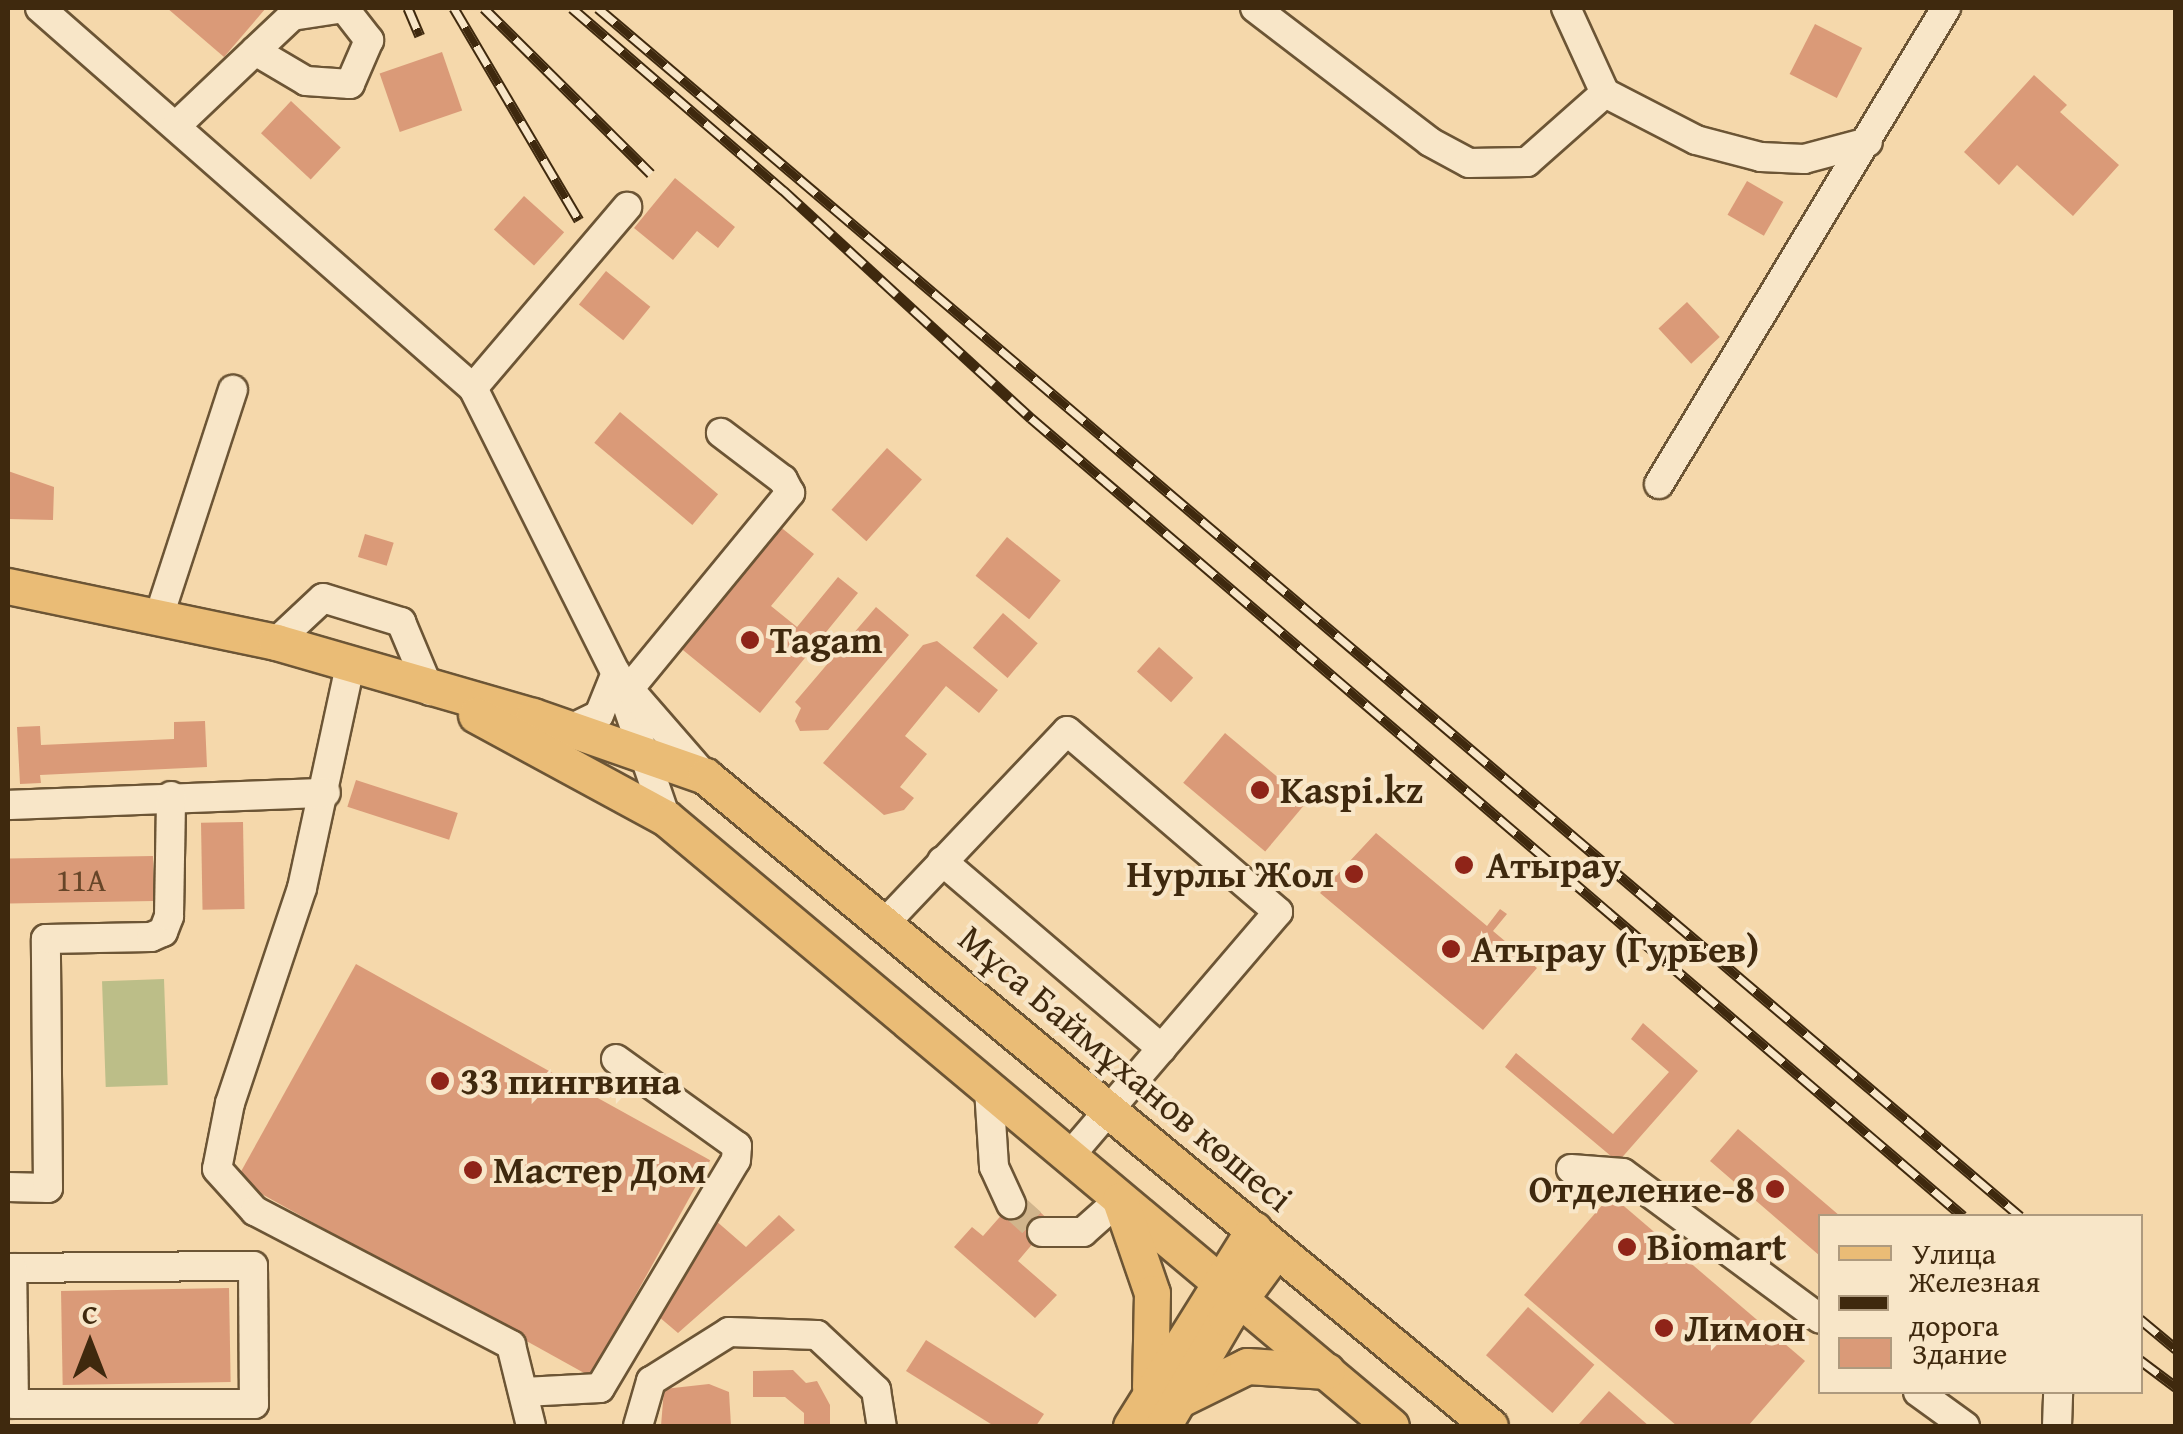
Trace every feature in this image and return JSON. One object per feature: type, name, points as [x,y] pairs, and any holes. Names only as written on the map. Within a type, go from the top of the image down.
[{"type":"main road","points":[[8,586],[276,642],[430,691],[666,818],[1391,1426]]},
{"type":"main road","name":"Мұса Баймұханов көшесі","points":[[430,691],[570,729],[705,776],[1490,1426]]},
{"type":"main road","points":[[1119,1200],[1152,1293],[1163,1407]]},
{"type":"main road","points":[[1163,1407],[1230,1289],[1265,1240]]},
{"type":"main road","points":[[1132,1426],[1247,1366],[1326,1371]]},
{"type":"street","points":[[40,8],[178,125],[473,388],[623,681],[666,818]]},
{"type":"street","points":[[1254,8],[1430,142],[1468,163],[1527,162],[1605,93]]},
{"type":"street","points":[[1566,8],[1605,93],[1696,140],[1760,157],[1804,159],[1868,142]]},
{"type":"street","points":[[1659,484],[1946,8]]},
{"type":"street","points":[[178,125],[255,51]]},
{"type":"street","points":[[473,388],[627,207]]},
{"type":"street","points":[[159,616],[234,390]]},
{"type":"street","points":[[570,729],[599,716],[623,681],[790,493],[783,480],[721,433]]},
{"type":"street","points":[[276,642],[323,598],[401,622],[430,691]]},
{"type":"street","points":[[350,666],[326,793],[302,888],[218,1144],[217,1168],[255,1211],[511,1346],[531,1426]]},
{"type":"street","points":[[623,681],[705,776]]},
{"type":"street","points":[[886,922],[1067,731],[1278,912],[1069,1157]]},
{"type":"street","points":[[8,805],[326,793]]},
{"type":"street","points":[[8,1187],[48,1188],[46,940],[152,938],[162,932],[169,916],[171,796]]},
{"type":"street","points":[[942,860],[1162,1049]]},
{"type":"street","points":[[524,1392],[600,1388],[736,1160],[737,1146],[616,1059]]},
{"type":"street","points":[[988,1088],[994,1168],[1011,1204]]},
{"type":"street","points":[[1571,1169],[1623,1172],[1818,1318]]},
{"type":"street","points":[[1042,1232],[1083,1232],[1119,1200]]},
{"type":"street","points":[[254,1266],[254,1404],[14,1404],[10,1268],[254,1266]]},
{"type":"street","points":[[638,1426],[651,1381],[729,1332],[817,1336],[876,1390],[882,1426]]},
{"type":"street","points":[[1921,1394],[1965,1426]]},
{"type":"street","points":[[2056,1426],[2058,1394]]},
{"type":"green space","points":[[164,979],[168,1085],[106,1087],[102,981]]},
{"type":"building","points":[[167,8],[266,8],[224,57]]},
{"type":"building","points":[[1815,24],[1862,48],[1837,98],[1790,74]]},
{"type":"building","points":[[442,52],[462,111],[400,132],[380,73]]},
{"type":"building","points":[[2034,75],[2067,105],[2060,112],[2119,165],[2073,216],[2017,165],[1999,185],[1964,152]]},
{"type":"building","points":[[291,101],[341,147],[311,180],[261,133]]},
{"type":"building","points":[[675,178],[735,227],[718,248],[697,231],[673,260],[634,228]]},
{"type":"building","points":[[1747,181],[1783,202],[1764,236],[1728,215]]},
{"type":"building","points":[[524,196],[564,232],[534,266],[494,229]]},
{"type":"building","points":[[606,271],[650,307],[623,340],[579,304]]},
{"type":"building","points":[[1687,302],[1720,337],[1691,364],[1658,329]]},
{"type":"building","points":[[620,412],[718,494],[692,525],[594,443]]},
{"type":"building","points":[[887,448],[922,479],[866,541],[831,510]]},
{"type":"building","points":[[8,471],[54,487],[53,520],[8,519]]},
{"type":"building","points":[[778,525],[814,554],[771,606],[797,627],[838,577],[858,593],[760,713],[678,646]]},
{"type":"building","points":[[365,534],[394,543],[387,566],[358,557]]},
{"type":"building","points":[[1007,537],[1061,580],[1029,619],[976,576]]},
{"type":"building","points":[[876,607],[909,635],[828,730],[800,731],[795,721],[801,708],[795,702]]},
{"type":"building","points":[[1003,613],[1038,643],[1008,678],[973,648]]},
{"type":"building","points":[[937,641],[998,690],[979,713],[946,686],[905,736],[927,754],[900,787],[914,798],[904,810],[884,815],[823,763],[923,645]]},
{"type":"building","points":[[1159,647],[1193,678],[1171,702],[1137,672]]},
{"type":"building","points":[[205,721],[207,767],[40,775],[41,783],[20,784],[17,727],[40,726],[41,745],[174,739],[174,722]]},
{"type":"building","points":[[1225,733],[1307,802],[1265,852],[1183,783]]},
{"type":"building","points":[[356,780],[458,813],[449,840],[347,807]]},
{"type":"building","points":[[243,822],[245,909],[203,910],[201,823]]},
{"type":"building","name":"Атырау (Гурьев)","points":[[1376,833],[1487,926],[1500,909],[1507,914],[1493,931],[1537,968],[1483,1030],[1320,893]]},
{"type":"building","points":[[153,856],[154,901],[9,904],[8,859]]},
{"type":"building","name":"Мастер Дом","points":[[356,964],[710,1160],[590,1376],[236,1180]]},
{"type":"building","points":[[1643,1023],[1698,1071],[1618,1162],[1505,1067],[1516,1053],[1613,1134],[1669,1072],[1631,1039]]},
{"type":"building","name":"Отделение-8","points":[[1738,1129],[1838,1214],[1818,1214],[1818,1254],[1710,1161]]},
{"type":"building","points":[[1020,1194],[1051,1222],[1018,1261],[1057,1295],[1035,1318],[954,1247],[972,1227],[983,1236]]},
{"type":"building","name":"Лимон","points":[[1611,1195],[1805,1361],[1748,1426],[1677,1426],[1524,1295]]},
{"type":"building","points":[[707,1213],[746,1247],[779,1215],[795,1230],[678,1333],[652,1311]]},
{"type":"building","points":[[229,1288],[231,1382],[63,1385],[61,1291]]},
{"type":"building","points":[[1528,1307],[1594,1365],[1552,1413],[1486,1355]]},
{"type":"building","points":[[926,1340],[1044,1414],[1036,1426],[994,1426],[906,1371]]},
{"type":"building","points":[[793,1370],[806,1383],[817,1381],[830,1405],[830,1426],[804,1426],[804,1413],[785,1397],[753,1397],[753,1371]]},
{"type":"building","points":[[709,1384],[729,1392],[731,1426],[661,1426],[664,1389]]},
{"type":"building","points":[[1609,1391],[1649,1426],[1579,1424]]},
{"type":"tunnel","points":[[1011,1204],[1042,1232]]},
{"type":"railway","points":[[408,8],[420,36]]},
{"type":"railway","points":[[454,8],[579,220]]},
{"type":"railway","points":[[484,8],[651,174]]},
{"type":"railway","points":[[572,8],[783,190],[1031,418],[1961,1214]]},
{"type":"railway","points":[[598,8],[2018,1214]]},
{"type":"railway","points":[[2143,1322],[2176,1349]]},
{"type":"railway","points":[[2143,1362],[2176,1387]]},
{"type":"place","name":"Tagam","points":[[750,640]]},
{"type":"place","name":"Kaspi.kz","points":[[1260,790]]},
{"type":"place","name":"Атырау","points":[[1464,865]]},
{"type":"place","name":"Нурлы Жол","points":[[1354,874]]},
{"type":"place","name":"Атырау (Гурьев)","points":[[1451,949]]},
{"type":"place","name":"33 пингвина","points":[[440,1081]]},
{"type":"place","name":"Мастер Дом","points":[[473,1170]]},
{"type":"place","name":"Отделение-8","points":[[1775,1189]]},
{"type":"place","name":"Biomart","points":[[1627,1247]]},
{"type":"place","name":"Лимон","points":[[1664,1328]]}]
